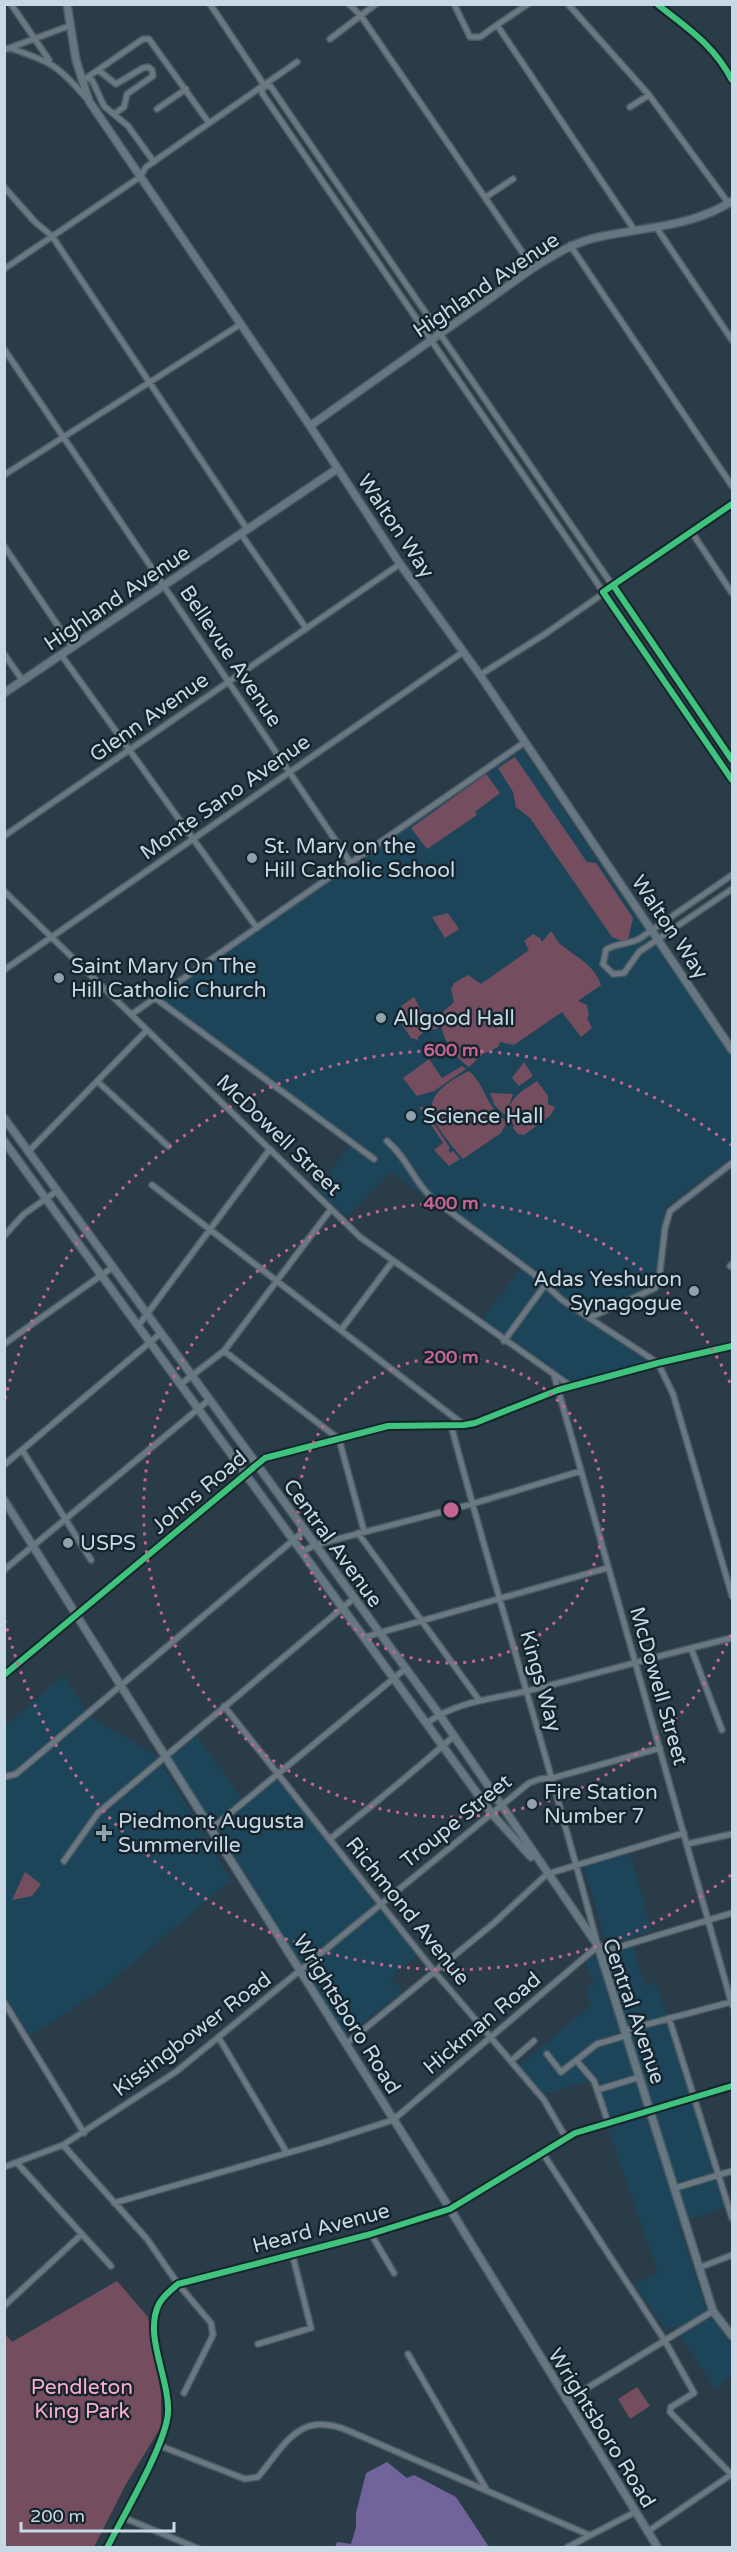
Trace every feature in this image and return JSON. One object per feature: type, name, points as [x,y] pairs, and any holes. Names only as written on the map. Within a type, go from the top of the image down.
[{"type":"main road","name":"Walton Way","points":[[68,4],[69,26],[89,101],[310,426],[400,564],[480,675],[732,1050]]},
{"type":"main road","name":"Highland Avenue","points":[[310,426],[442,335],[532,268],[570,246],[598,237],[691,220],[731,202]]},
{"type":"main road","name":"Highland Avenue","points":[[4,693],[337,469]]},
{"type":"main road","name":"Central Avenue","points":[[4,1118],[439,1714],[598,1946],[627,2032],[649,2111],[701,2267],[713,2311],[732,2336]]},
{"type":"main road","name":"Central Avenue","points":[[4,1141],[247,1473],[492,1814],[547,1874]]},
{"type":"main road","name":"Wrightsboro Road","points":[[4,1500],[450,2209],[566,2401],[658,2547]]},
{"type":"street","points":[[11,4],[52,63],[89,101]]},
{"type":"street","points":[[210,4],[264,86],[271,87],[732,760]]},
{"type":"street","points":[[349,4],[361,16],[486,197],[532,268]]},
{"type":"street","points":[[330,39],[376,4]]},
{"type":"street","points":[[454,4],[470,37],[480,37],[528,4]]},
{"type":"street","points":[[568,4],[649,95],[731,202]]},
{"type":"street","points":[[659,6],[669,4]]},
{"type":"street","points":[[659,6],[711,48],[722,61],[732,80]]},
{"type":"street","points":[[497,25],[635,231]]},
{"type":"street","points":[[7,49],[69,26]]},
{"type":"street","points":[[84,79],[143,39],[149,39],[209,123]]},
{"type":"street","points":[[7,49],[52,63]]},
{"type":"street","points":[[4,269],[140,177],[146,167],[297,62]]},
{"type":"street","points":[[98,70],[116,84],[143,68],[148,67],[152,70],[153,76],[127,94],[124,107],[114,114]]},
{"type":"street","points":[[84,79],[92,80],[104,106],[128,126],[154,162]]},
{"type":"street","points":[[264,86],[262,93],[732,780]]},
{"type":"street","points":[[157,109],[186,89]]},
{"type":"street","points":[[630,107],[649,95]]},
{"type":"street","points":[[299,147],[308,141]]},
{"type":"street","points":[[486,197],[513,179]]},
{"type":"street","points":[[4,187],[35,222],[52,236],[306,628]]},
{"type":"street","points":[[656,227],[732,340]]},
{"type":"street","points":[[366,244],[375,239]]},
{"type":"street","points":[[570,246],[732,486]]},
{"type":"street","points":[[4,476],[241,324]]},
{"type":"street","name":"Bellevue Avenue","points":[[4,350],[350,862]]},
{"type":"street","points":[[494,430],[503,423]]},
{"type":"street","points":[[524,476],[534,469]]},
{"type":"street","points":[[480,675],[545,634],[732,504]]},
{"type":"street","points":[[561,530],[571,523]]},
{"type":"street","points":[[691,531],[732,593]]},
{"type":"street","points":[[4,546],[73,648]]},
{"type":"street","name":"Glenn Avenue","points":[[4,837],[400,564]]},
{"type":"street","name":"Monte Sano Avenue","points":[[4,970],[463,652]]},
{"type":"street","points":[[4,654],[23,681]]},
{"type":"street","points":[[62,656],[257,928]]},
{"type":"street","points":[[676,697],[686,691]]},
{"type":"street","points":[[132,1014],[525,742]]},
{"type":"street","points":[[716,756],[726,750]]},
{"type":"street","points":[[732,875],[631,943],[612,945],[606,950],[603,964],[613,974],[624,973],[630,969],[639,952],[732,889]]},
{"type":"street","name":"McDowell Street","points":[[4,891],[360,1237],[392,1262],[572,1387]]},
{"type":"street","points":[[699,898],[705,908]]},
{"type":"street","points":[[155,998],[374,1159]]},
{"type":"street","points":[[29,1151],[147,1030]]},
{"type":"street","points":[[98,1082],[168,1146]]},
{"type":"street","points":[[387,1141],[403,1155],[422,1189],[534,1274],[562,1300],[658,1363],[673,1394],[732,1596]]},
{"type":"street","points":[[138,1326],[270,1149]]},
{"type":"street","points":[[591,1317],[655,1288],[659,1280],[665,1228],[670,1211],[732,1163]]},
{"type":"street","points":[[152,1185],[464,1425]]},
{"type":"street","points":[[4,1236],[24,1214],[57,1191]]},
{"type":"street","points":[[181,1384],[224,1351],[330,1209]]},
{"type":"street","points":[[341,1330],[392,1262]]},
{"type":"street","points":[[4,1344],[112,1267]]},
{"type":"street","points":[[504,1341],[544,1285]]},
{"type":"street","points":[[4,1465],[161,1333]]},
{"type":"street","name":"Johns Road","points":[[4,1675],[265,1458],[277,1453],[388,1426],[464,1425],[558,1390],[732,1346]]},
{"type":"street","points":[[224,1351],[339,1439],[361,1532],[479,1700]]},
{"type":"street","name":"McDowell Street","points":[[554,1375],[732,2004]]},
{"type":"street","points":[[4,1570],[210,1399]]},
{"type":"street","name":"Kings Way","points":[[451,1425],[525,1691],[577,1863],[598,1946]]},
{"type":"street","points":[[22,1450],[91,1560]]},
{"type":"street","points":[[302,1552],[315,1545],[472,1504],[581,1472]]},
{"type":"street","points":[[4,1777],[16,1774],[304,1531]]},
{"type":"street","points":[[365,1637],[608,1568]]},
{"type":"street","points":[[64,1861],[94,1816],[353,1599]]},
{"type":"street","points":[[427,1723],[439,1714],[479,1700],[525,1691],[732,1638]]},
{"type":"street","points":[[691,1648],[722,1730]]},
{"type":"street","points":[[211,1829],[405,1669]]},
{"type":"street","name":"Richmond Avenue","points":[[224,1706],[380,1904],[489,2038],[544,2100],[566,2138]]},
{"type":"street","points":[[330,1839],[387,1795],[411,1771],[454,1736]]},
{"type":"street","name":"Troupe Street","points":[[300,1971],[529,1783],[660,1748]]},
{"type":"street","points":[[346,2044],[494,1923],[547,1874],[577,1863],[684,1833]]},
{"type":"street","points":[[687,1844],[732,1834]]},
{"type":"street","points":[[598,1946],[609,1950],[732,1913]]},
{"type":"street","name":"Hickman Road","points":[[114,2202],[393,2120],[598,1946]]},
{"type":"street","name":"Kissingbower Road","points":[[4,2167],[63,2145],[84,2133],[177,2071],[300,1971]]},
{"type":"street","points":[[4,2002],[84,2133]]},
{"type":"street","points":[[547,2054],[561,2072],[597,2044],[627,2032],[669,2018],[732,2004]]},
{"type":"street","points":[[669,2018],[732,2218]]},
{"type":"street","points":[[219,2038],[287,2153]]},
{"type":"street","points":[[511,2061],[534,2041]]},
{"type":"street","points":[[576,2060],[594,2081],[608,2122]]},
{"type":"street","points":[[597,2090],[640,2077]]},
{"type":"street","name":"Heard Avenue","points":[[178,2284],[371,2234],[450,2209],[566,2138],[608,2122],[732,2086]]},
{"type":"street","points":[[63,2145],[147,2239],[213,2329],[213,2335],[184,2392]]},
{"type":"street","points":[[542,2152],[665,2341],[694,2393],[670,2407],[670,2412],[732,2475],[647,2532]]},
{"type":"street","points":[[18,2163],[111,2266]]},
{"type":"street","points":[[675,2188],[732,2171]]},
{"type":"street","points":[[4,2306],[82,2234]]},
{"type":"street","points":[[371,2234],[394,2273]]},
{"type":"street","points":[[258,2344],[311,2328],[292,2253]]},
{"type":"street","points":[[701,2267],[732,2255]]},
{"type":"street","points":[[107,2547],[158,2445],[168,2414],[167,2397],[153,2325],[159,2304],[178,2284]]},
{"type":"street","points":[[566,2401],[713,2311]]},
{"type":"street","points":[[408,2354],[487,2490]]},
{"type":"street","points":[[158,2445],[245,2479],[253,2480],[258,2478],[294,2434],[309,2425],[324,2423],[337,2426],[589,2535]]},
{"type":"street","points":[[566,2547],[635,2512]]},
{"type":"street","points":[[122,2517],[197,2547]]},
{"type":"shaded area","points":[[522,749],[732,1058],[732,1158],[665,1208],[657,1278],[653,1285],[592,1323],[648,1362],[571,1381],[482,1319],[522,1267],[391,1172],[347,1216],[317,1190],[352,1142],[160,998]]},
{"type":"shaded area","name":"Piedmont Augusta Summerville","points":[[64,1675],[90,1717],[157,1756],[231,1880],[102,1989],[30,2036],[5,1996],[4,1727]]},
{"type":"shaded area","points":[[197,1736],[245,1803],[277,1777],[418,1955],[391,1977],[402,1992],[346,2036],[170,1757]]},
{"type":"shaded area","points":[[630,1853],[652,1931],[630,1938],[645,1986],[656,1983],[666,2014],[670,2014],[731,2206],[678,2222],[705,2306],[732,2346],[732,2374],[716,2389],[674,2326],[666,2330],[635,2285],[658,2272],[591,2081],[543,2094],[519,2066],[591,2005],[586,1988],[594,1984],[585,1960],[609,1953],[584,1867]]},
{"type":"shaded area","points":[[387,2462],[407,2478],[414,2475],[456,2497],[489,2547],[335,2547],[337,2542],[351,2544],[366,2473]]},
{"type":"green space","points":[[515,757],[587,862],[596,863],[633,918],[628,940],[624,942],[612,937],[530,818],[516,807],[513,792],[498,768]]},
{"type":"green space","points":[[486,774],[500,793],[475,812],[477,815],[427,849],[411,828]]},
{"type":"green space","points":[[448,913],[459,929],[445,938],[432,917]]},
{"type":"green space","points":[[551,931],[559,943],[582,960],[598,977],[601,985],[578,1001],[587,1005],[589,1016],[587,1018],[592,1028],[581,1037],[562,1012],[514,1045],[500,1042],[498,1047],[483,1054],[469,1067],[457,1057],[447,1043],[442,1027],[443,1012],[454,1002],[451,989],[454,983],[468,975],[481,984],[529,950],[524,941],[533,934],[542,942]]},
{"type":"green space","points":[[414,997],[427,1021],[437,1021],[438,1029],[426,1030],[418,1037],[418,1040],[411,1038],[399,1020],[402,1016],[401,1006]]},
{"type":"green space","points":[[429,1059],[442,1078],[462,1066],[466,1069],[434,1091],[417,1096],[403,1078]]},
{"type":"green space","points":[[524,1062],[533,1076],[519,1086],[512,1078]]},
{"type":"green space","points":[[469,1071],[506,1124],[501,1133],[463,1159],[435,1121],[432,1110],[433,1101],[439,1091]]},
{"type":"green space","points":[[537,1081],[548,1096],[548,1104],[555,1107],[550,1116],[524,1135],[518,1134],[509,1120],[512,1101]]},
{"type":"green space","points":[[490,1093],[513,1094],[506,1116],[495,1106]]},
{"type":"green space","points":[[419,1107],[423,1107],[450,1148],[448,1150],[451,1153],[453,1151],[460,1159],[449,1166],[434,1150],[443,1143]]},
{"type":"green space","points":[[25,1872],[41,1884],[32,1896],[12,1900]]},
{"type":"green space","name":"Pendleton King Park","points":[[117,2281],[148,2317],[161,2394],[161,2427],[126,2484],[94,2547],[5,2547],[5,2334],[12,2342]]},
{"type":"green space","points":[[637,2387],[650,2406],[630,2419],[618,2399]]},
{"type":"cycle path","points":[[657,4],[717,56],[732,80]]},
{"type":"cycle path","points":[[732,504],[603,592],[732,780]]},
{"type":"cycle path","points":[[613,585],[732,760]]},
{"type":"cycle path","points":[[4,1675],[265,1458],[388,1426],[475,1423],[558,1390],[732,1346]]},
{"type":"cycle path","points":[[107,2548],[152,2461],[165,2426],[168,2400],[155,2343],[155,2316],[161,2301],[178,2284],[371,2234],[450,2209],[575,2133],[732,2086]]},
{"type":"place","name":"St. Mary on the Hill Catholic School","points":[[252,858]]},
{"type":"place","name":"Saint Mary On The Hill Catholic Church","points":[[59,978]]},
{"type":"place","name":"Allgood Hall","points":[[381,1018]]},
{"type":"place","name":"Science Hall","points":[[411,1116]]},
{"type":"place","name":"Adas Yeshuron Synagogue","points":[[694,1291]]},
{"type":"place","name":"USPS","points":[[68,1543]]},
{"type":"place","name":"Fire Station Number 7","points":[[532,1804]]},
{"type":"place","name":"Piedmont Augusta Summerville","points":[[104,1833]]}]
